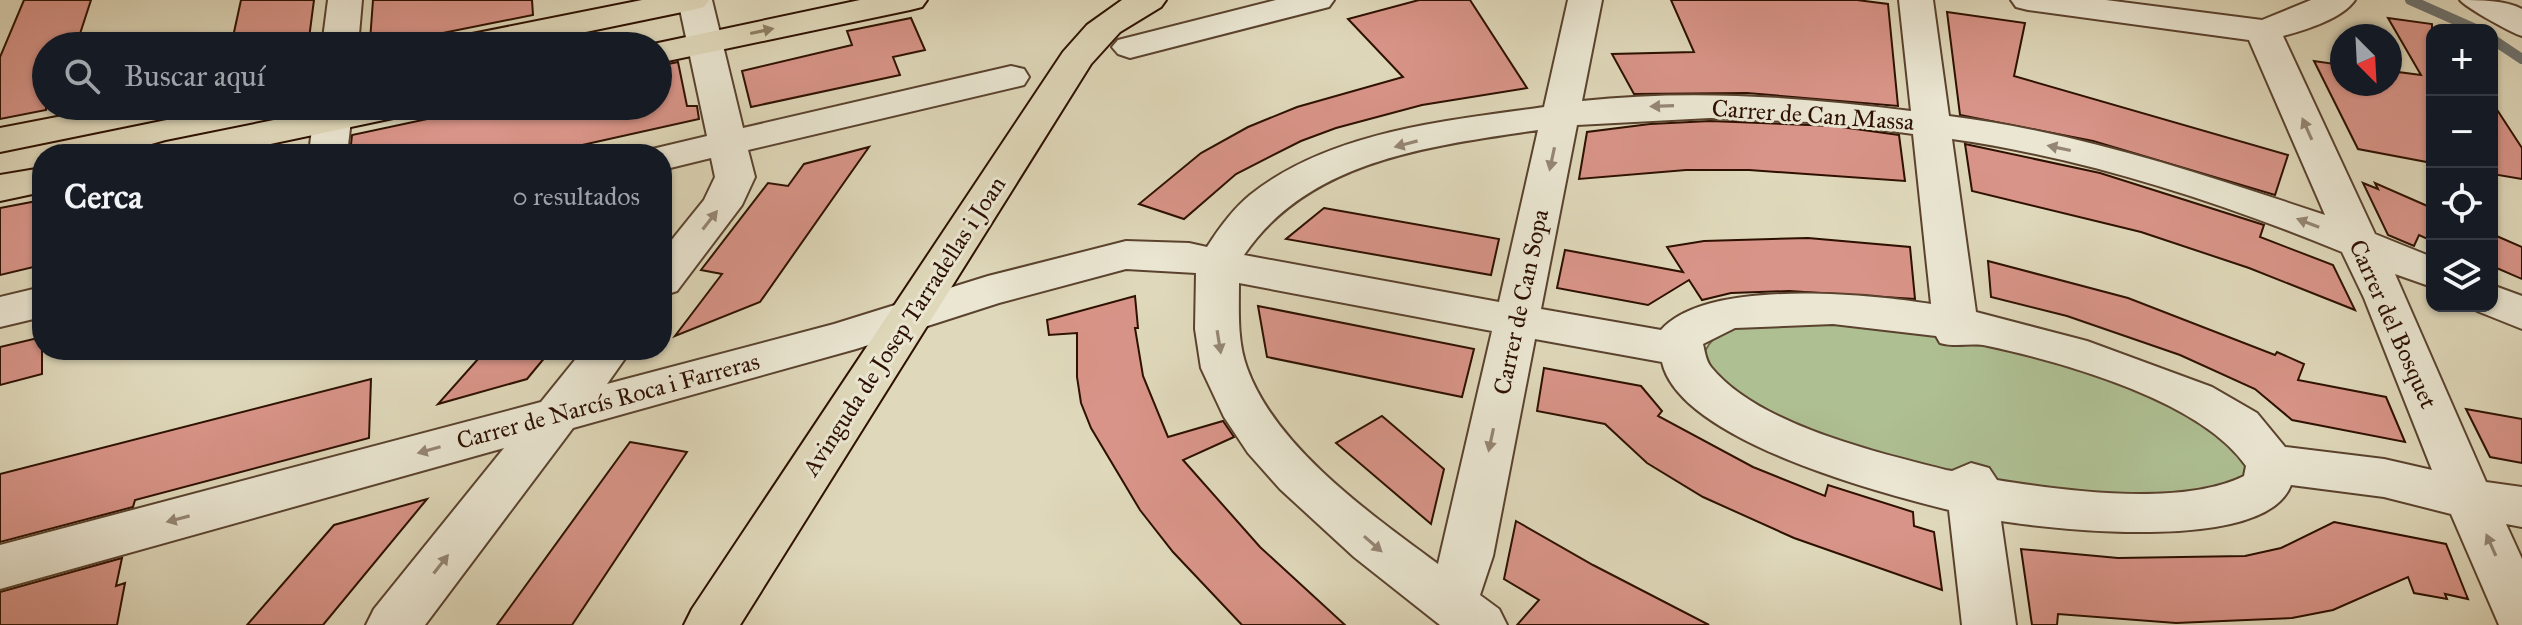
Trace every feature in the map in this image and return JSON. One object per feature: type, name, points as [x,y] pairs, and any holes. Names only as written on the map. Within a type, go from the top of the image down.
[{"type":"main road","points":[[536,32],[694,0]]},
{"type":"main road","points":[[672,49],[910,0]]},
{"type":"main road","name":"Avinguda de Josep Tarradellas i Joan","points":[[711,625],[1070,69],[1127,10],[1149,0]]},
{"type":"main road","points":[[0,140],[101,120]]},
{"type":"main road","points":[[262,144],[330,137],[367,120]]},
{"type":"main road","points":[[0,188],[32,182]]},
{"type":"street","points":[[342,32],[345,0]]},
{"type":"street","points":[[672,268],[732,187],[735,168],[694,0]]},
{"type":"street","points":[[1111,26],[1317,0]]},
{"type":"street","name":"Carrer de Can Sopa","points":[[1466,614],[1467,556],[1585,0]]},
{"type":"street","points":[[1916,0],[1955,327]]},
{"type":"street","points":[[2028,0],[2263,31],[2291,23],[2338,0]]},
{"type":"street","points":[[2477,0],[2504,11],[2522,26]]},
{"type":"street","name":"Carrer del Bosquet","points":[[2263,31],[2358,243],[2386,298],[2447,449],[2522,617]]},
{"type":"street","points":[[672,156],[1011,77]]},
{"type":"street","name":"Carrer de Can Massa","points":[[1217,264],[1236,235],[1258,211],[1311,174],[1346,160],[1441,135],[1561,115],[1636,107],[1723,106],[1834,111],[1931,124],[2066,150],[2134,167],[2274,211],[2426,271]]},
{"type":"street","name":"Carrer de Narcís Roca i Farreras","points":[[0,567],[840,338],[988,291],[1126,255],[1189,257],[1677,349]]},
{"type":"street","points":[[1217,264],[1215,313],[1220,352],[1231,387],[1246,413],[1314,491],[1394,562],[1466,614]]},
{"type":"street","points":[[2498,303],[2522,314]]},
{"type":"street","points":[[0,312],[32,304]]},
{"type":"street","points":[[2271,464],[2266,488],[2252,497],[2213,507],[2173,511],[2076,510],[1971,489],[1818,451],[1722,408],[1700,391],[1685,372],[1677,349],[1679,338],[1713,318],[1735,313],[1833,309],[1877,311],[2071,351],[2204,402],[2243,428],[2271,464],[2384,478],[2471,499],[2522,507]]},
{"type":"street","points":[[393,625],[600,360]]},
{"type":"street","points":[[1971,489],[1989,625]]},
{"type":"green space","points":[[1870,320],[2065,359],[2242,437],[2252,480],[2197,498],[2026,493],[1872,456],[1748,405],[1702,362],[1713,340],[1734,326]]},
{"type":"building","points":[[24,0],[91,0],[81,32],[32,32],[32,113],[0,119],[0,57]]},
{"type":"building","points":[[241,0],[314,0],[310,32],[234,32]]},
{"type":"building","points":[[373,0],[532,0],[533,15],[448,32],[371,32]]},
{"type":"building","points":[[1419,0],[1470,0],[1527,88],[1422,105],[1336,128],[1301,141],[1236,174],[1184,219],[1139,204],[1201,153],[1248,127],[1297,107],[1403,77],[1348,19]]},
{"type":"building","points":[[1671,0],[1857,0],[1888,4],[1898,106],[1747,93],[1634,94],[1612,54],[1694,52]]},
{"type":"building","points":[[1947,12],[2025,23],[2014,76],[2288,155],[2275,195],[2093,141],[1960,115]]},
{"type":"building","points":[[911,18],[925,50],[893,57],[900,75],[751,107],[742,71],[852,45],[847,31]]},
{"type":"building","points":[[2388,18],[2432,24],[2426,24],[2426,162],[2358,149],[2332,96],[2402,96],[2402,73],[2421,75],[2402,42],[2402,24],[2391,24]]},
{"type":"building","points":[[2314,61],[2330,63],[2330,93]]},
{"type":"building","points":[[678,62],[687,106],[697,106],[699,119],[587,144],[351,144],[352,135],[422,120],[672,120],[672,63]]},
{"type":"building","points":[[2498,111],[2522,148],[2522,179],[2498,175]]},
{"type":"building","points":[[1710,121],[1834,126],[1899,135],[1905,181],[1749,170],[1686,170],[1579,179],[1587,132]]},
{"type":"building","points":[[1965,144],[2100,173],[2264,225],[2260,237],[2333,265],[2355,310],[2249,268],[2141,232],[1972,191]]},
{"type":"building","points":[[869,147],[760,302],[675,336],[722,274],[701,270],[768,183],[788,186],[804,164]]},
{"type":"building","points":[[2363,183],[2378,189],[2375,183],[2426,205],[2426,238],[2419,235],[2414,246],[2388,235]]},
{"type":"building","points":[[32,202],[32,267],[0,275],[0,208]]},
{"type":"building","points":[[1324,208],[1499,239],[1491,275],[1286,239]]},
{"type":"building","points":[[2498,237],[2522,247],[2522,279],[2498,269]]},
{"type":"building","points":[[1808,238],[1910,247],[1915,299],[1789,291],[1731,293],[1702,300],[1689,280],[1648,305],[1557,288],[1565,250],[1683,272],[1667,247],[1704,241]]},
{"type":"building","points":[[1988,261],[2128,298],[2275,355],[2277,352],[2304,364],[2298,380],[2386,397],[2405,442],[2292,420],[2255,389],[2180,355],[2067,316],[1991,297]]},
{"type":"building","points":[[1135,296],[1138,328],[1135,328],[1143,376],[1168,437],[1223,421],[1234,437],[1183,460],[1260,547],[1345,625],[1242,625],[1173,552],[1140,510],[1091,428],[1081,403],[1077,377],[1077,333],[1049,335],[1047,320]]},
{"type":"building","points":[[1258,306],[1474,349],[1462,397],[1267,357]]},
{"type":"building","points":[[32,339],[32,360],[42,360],[42,374],[0,385],[0,347]]},
{"type":"building","points":[[477,360],[543,360],[527,379],[438,404]]},
{"type":"building","points":[[1544,368],[1641,386],[1662,411],[1658,416],[1753,467],[1825,496],[1828,485],[1913,512],[1914,526],[1934,532],[1942,590],[1794,538],[1703,497],[1647,463],[1605,424],[1537,411]]},
{"type":"building","points":[[371,379],[369,438],[135,500],[133,507],[0,542],[0,474]]},
{"type":"building","points":[[2466,409],[2522,419],[2522,463],[2490,457]]},
{"type":"building","points":[[1382,416],[1444,469],[1431,524],[1336,443]]},
{"type":"building","points":[[630,442],[687,452],[572,625],[497,625]]},
{"type":"building","points":[[427,499],[323,625],[247,625],[334,525]]},
{"type":"building","points":[[1516,521],[1709,625],[1517,625],[1539,600],[1504,579]]},
{"type":"building","points":[[2334,522],[2446,544],[2468,599],[2445,594],[2447,599],[2414,593],[2408,577],[2333,610],[2292,618],[2176,623],[2058,614],[2057,625],[2032,625],[2021,549],[2118,558],[2245,556],[2281,548]]},
{"type":"building","points":[[122,558],[116,586],[125,583],[117,625],[0,625],[0,592]]},
{"type":"waterway","points":[[2410,0],[2464,24]]},
{"type":"waterway","points":[[2498,43],[2522,59]]}]
